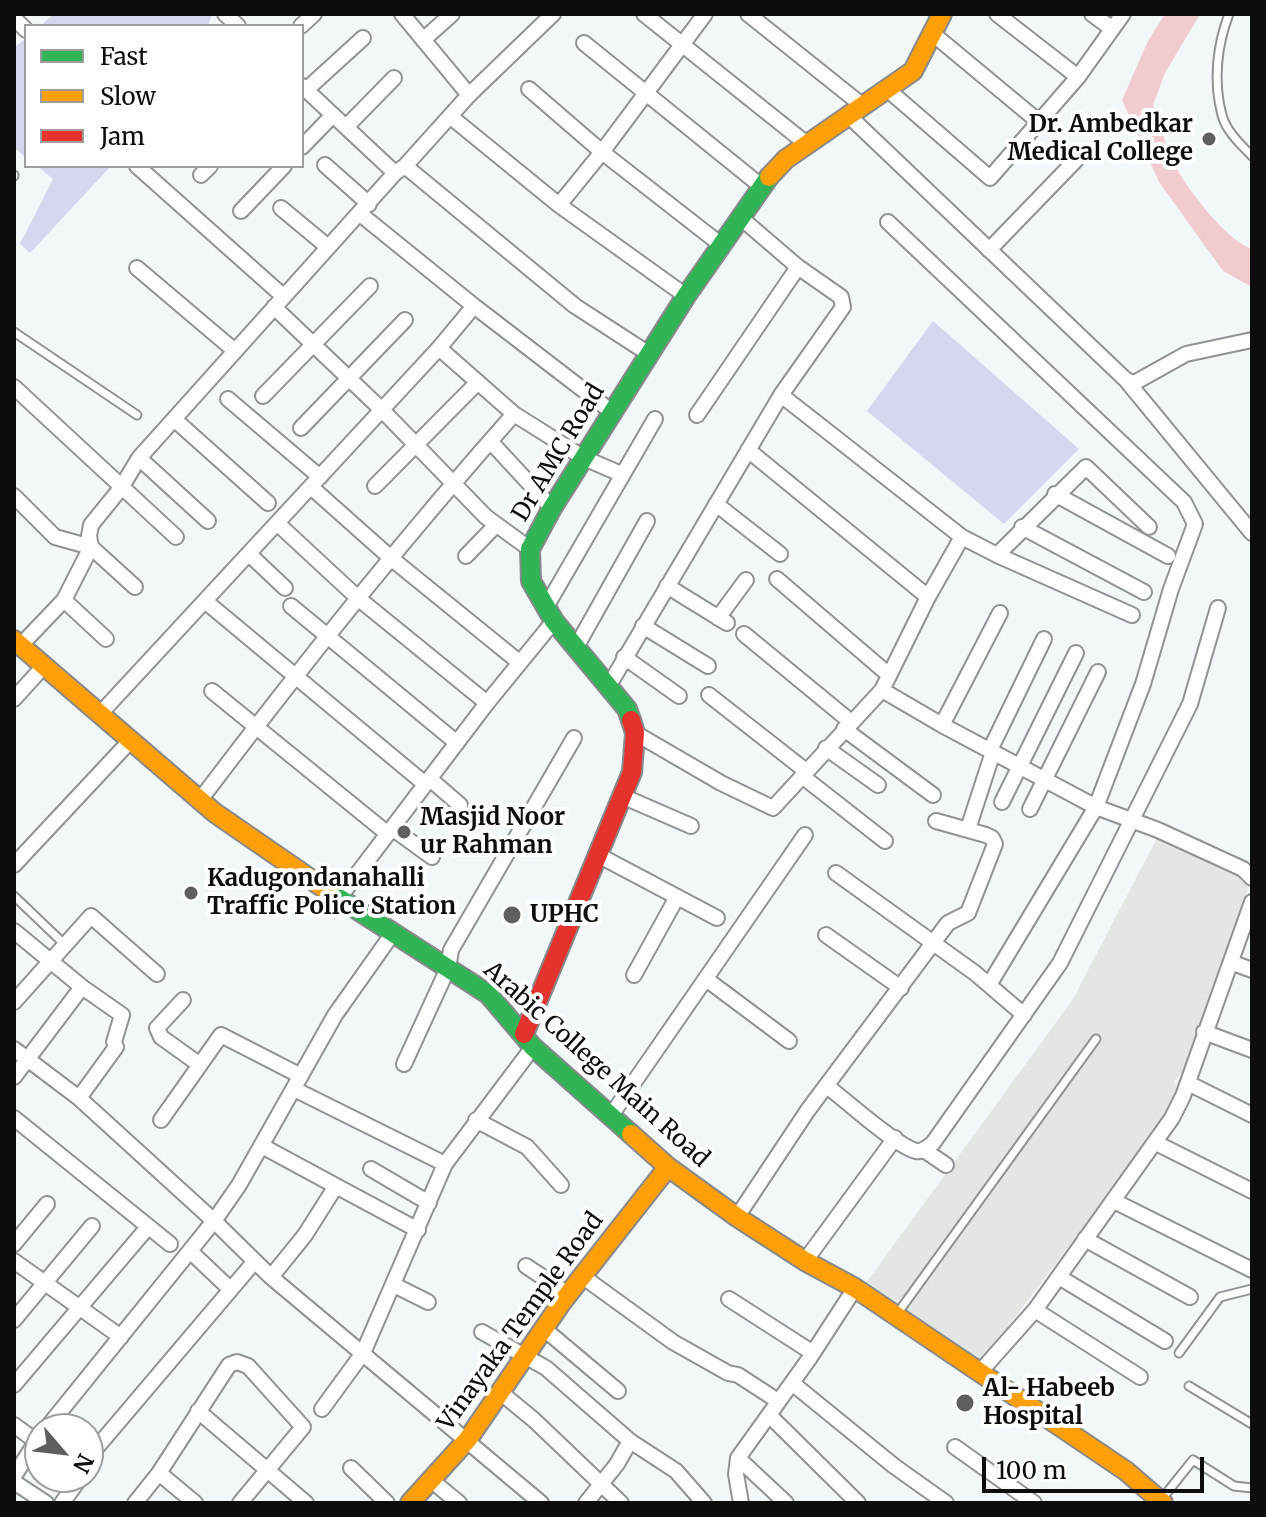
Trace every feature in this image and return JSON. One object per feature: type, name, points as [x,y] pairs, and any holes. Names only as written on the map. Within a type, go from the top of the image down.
[{"type":"street","points":[[402,14],[469,95]]},
{"type":"street","points":[[423,40],[452,14]]},
{"type":"street","points":[[17,643],[64,600],[91,547],[91,525],[121,488],[139,458],[278,301],[469,95],[553,14]]},
{"type":"street","points":[[644,14],[808,145]]},
{"type":"street","points":[[559,205],[705,14]]},
{"type":"street","points":[[748,14],[856,111],[989,250],[1126,380],[1252,533]]},
{"type":"street","name":"Dr AMC Road","points":[[635,733],[627,709],[575,649],[531,581],[530,549],[612,412],[761,186],[786,159],[913,71],[942,14]]},
{"type":"street","points":[[997,14],[1078,77]]},
{"type":"street","points":[[1092,14],[1111,28]]},
{"type":"street","points":[[887,89],[990,178],[1078,77],[1123,14]]},
{"type":"street","points":[[933,34],[1039,122]]},
{"type":"street","points":[[363,38],[304,88],[346,127],[575,306],[649,354]]},
{"type":"street","points":[[584,43],[761,186]]},
{"type":"street","points":[[346,127],[394,78]]},
{"type":"street","points":[[529,89],[602,152],[720,244]]},
{"type":"street","points":[[304,145],[333,115]]},
{"type":"street","points":[[451,117],[559,205],[686,296]]},
{"type":"street","points":[[989,250],[1076,160]]},
{"type":"street","points":[[325,165],[364,208],[474,306],[612,412]]},
{"type":"street","points":[[139,168],[278,301],[312,345],[382,410],[496,525],[530,549]]},
{"type":"street","points":[[241,211],[282,168]]},
{"type":"street","points":[[281,208],[328,247]]},
{"type":"street","points":[[608,687],[781,395],[843,307],[841,297],[798,267],[741,218]]},
{"type":"street","points":[[888,222],[1184,502],[1193,516],[1193,533],[1171,589],[1143,684],[1096,807],[989,985]]},
{"type":"street","points":[[697,415],[798,267]]},
{"type":"street","points":[[137,268],[235,351]]},
{"type":"street","points":[[263,396],[370,286]]},
{"type":"street","points":[[99,715],[439,348],[474,306]]},
{"type":"street","points":[[301,428],[405,320]]},
{"type":"street","points":[[1126,380],[1134,383],[1199,350],[1252,340]]},
{"type":"street","points":[[439,348],[514,414],[584,458],[621,474]]},
{"type":"street","points":[[375,486],[478,382]]},
{"type":"street","points":[[14,387],[176,537]]},
{"type":"street","points":[[781,395],[962,537],[1132,615]]},
{"type":"street","points":[[228,399],[392,559],[519,662]]},
{"type":"street","points":[[200,800],[295,677],[453,483],[514,414]]},
{"type":"street","points":[[174,419],[268,503]]},
{"type":"street","points":[[339,898],[519,662],[550,614],[621,474],[655,419]]},
{"type":"street","points":[[490,441],[552,508]]},
{"type":"street","points":[[748,450],[928,597]]},
{"type":"street","points":[[139,458],[208,521]]},
{"type":"street","points":[[997,555],[1055,494],[1088,467],[1149,527]]},
{"type":"street","points":[[1055,494],[1168,556]]},
{"type":"street","points":[[14,496],[55,537],[91,547],[135,587]]},
{"type":"street","points":[[716,504],[780,554]]},
{"type":"street","points":[[575,649],[647,521]]},
{"type":"street","points":[[277,523],[359,599],[487,703]]},
{"type":"street","points":[[466,556],[496,525]]},
{"type":"street","points":[[1022,527],[1144,592]]},
{"type":"street","points":[[322,1409],[363,1353],[445,1164],[529,1040],[632,772],[635,733],[721,783],[773,808],[882,690],[962,537]]},
{"type":"street","points":[[249,554],[285,588]]},
{"type":"street","points":[[777,579],[889,675]]},
{"type":"street","points":[[667,586],[722,621],[746,580]]},
{"type":"street","points":[[64,600],[106,639]]},
{"type":"street","points":[[205,601],[295,677],[460,805]]},
{"type":"street","points":[[291,606],[457,743]]},
{"type":"street","points":[[827,1086],[915,1151],[924,1150],[933,1143],[1060,963],[1190,704],[1218,608]]},
{"type":"street","points":[[942,725],[1000,613]]},
{"type":"street","points":[[643,626],[708,666]]},
{"type":"street","points":[[744,634],[933,795]]},
{"type":"street","points":[[968,829],[992,751],[1044,639]]},
{"type":"street","name":"Arabic College Main Road","points":[[17,643],[200,800],[339,898],[488,994],[529,1040],[668,1167],[737,1217],[805,1261],[855,1288],[1126,1471],[1162,1502]]},
{"type":"street","points":[[1002,802],[1076,653]]},
{"type":"street","points":[[624,657],[679,696]]},
{"type":"street","points":[[14,699],[43,667]]},
{"type":"street","points":[[1030,809],[1098,672]]},
{"type":"street","points":[[882,690],[1096,807],[1251,873]]},
{"type":"street","points":[[212,691],[390,831],[432,857]]},
{"type":"street","points":[[709,695],[885,841]]},
{"type":"street","points":[[404,1064],[448,968],[451,950],[574,738]]},
{"type":"street","points":[[14,865],[131,740]]},
{"type":"street","points":[[826,748],[878,785]]},
{"type":"street","points":[[622,796],[691,826]]},
{"type":"street","points":[[737,1217],[827,1086],[948,923],[968,913],[995,844],[986,835],[936,821]]},
{"type":"street","points":[[610,1117],[805,835]]},
{"type":"street","points":[[598,855],[717,918]]},
{"type":"street","points":[[836,873],[934,942],[1024,1015]]},
{"type":"street","points":[[634,975],[677,897]]},
{"type":"street","points":[[980,1372],[1035,1310],[1178,1108],[1252,905]]},
{"type":"street","points":[[14,1002],[91,916],[157,974]]},
{"type":"street","points":[[59,1413],[214,1221],[262,1146],[335,1015],[393,933]]},
{"type":"street","points":[[15,934],[122,1015],[114,1042],[116,1047],[79,1098]]},
{"type":"street","points":[[826,935],[901,988]]},
{"type":"street","points":[[1233,963],[1252,970]]},
{"type":"street","points":[[706,979],[789,1041]]},
{"type":"street","points":[[14,1077],[82,987]]},
{"type":"street","points":[[183,1000],[157,1028],[161,1037],[200,1065]]},
{"type":"street","points":[[1204,1032],[1252,1050]]},
{"type":"street","points":[[161,1120],[221,1035],[297,1082],[445,1164]]},
{"type":"street","points":[[14,1049],[79,1098],[271,1277],[541,1503]]},
{"type":"street","points":[[1188,1083],[1252,1115]]},
{"type":"street","points":[[14,1118],[170,1244]]},
{"type":"street","points":[[476,1120],[527,1147],[561,1185]]},
{"type":"street","points":[[805,1261],[895,1138]]},
{"type":"street","points":[[1156,1143],[1252,1191]]},
{"type":"street","points":[[262,1146],[418,1230]]},
{"type":"street","points":[[924,1150],[946,1165]]},
{"type":"street","name":"Vinayaka Temple Road","points":[[410,1503],[468,1439],[568,1294],[668,1167]]},
{"type":"street","points":[[371,1169],[429,1203]]},
{"type":"street","points":[[271,1277],[305,1235],[336,1186]]},
{"type":"street","points":[[1114,1201],[1252,1270]]},
{"type":"street","points":[[14,1244],[47,1204]]},
{"type":"street","points":[[14,1320],[92,1226]]},
{"type":"street","points":[[14,1385],[148,1227]]},
{"type":"street","points":[[1085,1239],[1190,1297]]},
{"type":"street","points":[[191,1252],[230,1289]]},
{"type":"street","points":[[14,1261],[121,1337]]},
{"type":"street","points":[[104,1439],[255,1261]]},
{"type":"street","points":[[526,1266],[568,1294]]},
{"type":"street","points":[[582,1276],[673,1342],[728,1373],[738,1375],[778,1401]]},
{"type":"street","points":[[1059,1277],[1165,1341]]},
{"type":"street","points":[[394,1285],[428,1302]]},
{"type":"street","points":[[741,1503],[736,1474],[738,1458],[855,1288]]},
{"type":"street","points":[[729,1299],[813,1353]]},
{"type":"street","points":[[1035,1310],[1140,1377]]},
{"type":"street","points":[[543,1328],[618,1391]]},
{"type":"street","points":[[482,1332],[546,1368],[630,1441],[676,1471],[704,1503]]},
{"type":"street","points":[[135,1503],[159,1473],[229,1365],[237,1362],[248,1366],[303,1427],[240,1503]]},
{"type":"street","points":[[792,1383],[894,1466],[946,1503]]},
{"type":"street","points":[[500,1392],[621,1503]]},
{"type":"street","points":[[198,1411],[306,1503]]},
{"type":"street","points":[[769,1415],[858,1503]]},
{"type":"street","points":[[586,1503],[630,1441]]},
{"type":"street","points":[[955,1447],[1015,1498],[1034,1503]]},
{"type":"street","points":[[738,1458],[786,1503]]},
{"type":"street","points":[[351,1468],[387,1503]]},
{"type":"street","points":[[159,1473],[195,1503]]},
{"type":"street","points":[[14,1479],[46,1503]]},
{"type":"street","points":[[431,1480],[459,1503]]},
{"type":"lane","points":[[1229,14],[1219,41],[1218,81],[1222,117],[1237,141],[1252,156]]},
{"type":"lane","points":[[14,332],[137,415]]},
{"type":"lane","points":[[14,896],[59,939]]},
{"type":"lane","points":[[896,1316],[1096,1039]]},
{"type":"lane","points":[[1179,1353],[1220,1297],[1252,1289]]},
{"type":"lane","points":[[1189,1386],[1252,1424]]},
{"type":"lane","points":[[1162,1502],[1193,1460],[1234,1486],[1252,1488]]},
{"type":"shaded area","points":[[54,14],[212,14],[209,24],[42,24]]},
{"type":"shaded area","points":[[1165,14],[1200,14],[1165,73],[1153,105],[1172,160],[1187,185],[1223,228],[1252,249],[1252,287],[1223,271],[1159,182],[1122,100],[1148,41]]},
{"type":"shaded area","points":[[24,40],[24,156],[14,148],[14,48]]},
{"type":"shaded area","points":[[39,168],[109,168],[30,253],[20,244],[53,179]]},
{"type":"shaded area","points":[[933,321],[1079,449],[1004,524],[867,411]]},
{"type":"shaded area","points":[[1158,836],[1250,882],[1225,960],[1188,1067],[1174,1081],[1178,1090],[1176,1105],[981,1362],[866,1283],[1073,999]]},
{"type":"traffic: fast","points":[[631,720],[627,709],[554,621],[531,581],[530,549],[552,508],[686,296],[769,177]]},
{"type":"traffic: fast","points":[[328,891],[488,994],[533,1047],[631,1134]]},
{"type":"traffic: slow","points":[[769,177],[786,159],[913,71],[942,14]]},
{"type":"traffic: slow","points":[[14,640],[215,813],[328,891]]},
{"type":"traffic: slow","points":[[631,1134],[668,1167],[737,1217],[805,1261],[855,1288],[1126,1471],[1163,1503]]},
{"type":"traffic: slow","points":[[410,1503],[468,1439],[562,1302],[668,1167]]},
{"type":"traffic: jam","points":[[524,1034],[632,772],[635,733],[631,720]]},
{"type":"place","name":"Dr. Ambedkar Medical College","points":[[1209,139]]},
{"type":"place","name":"Masjid Noor ur Rahman","points":[[404,832]]},
{"type":"place","name":"Kadugondanahalli Traffic Police Station","points":[[191,893]]},
{"type":"place","name":"UPHC","points":[[512,915]]},
{"type":"place","name":"Al- Habeeb Hospital","points":[[965,1403]]}]
